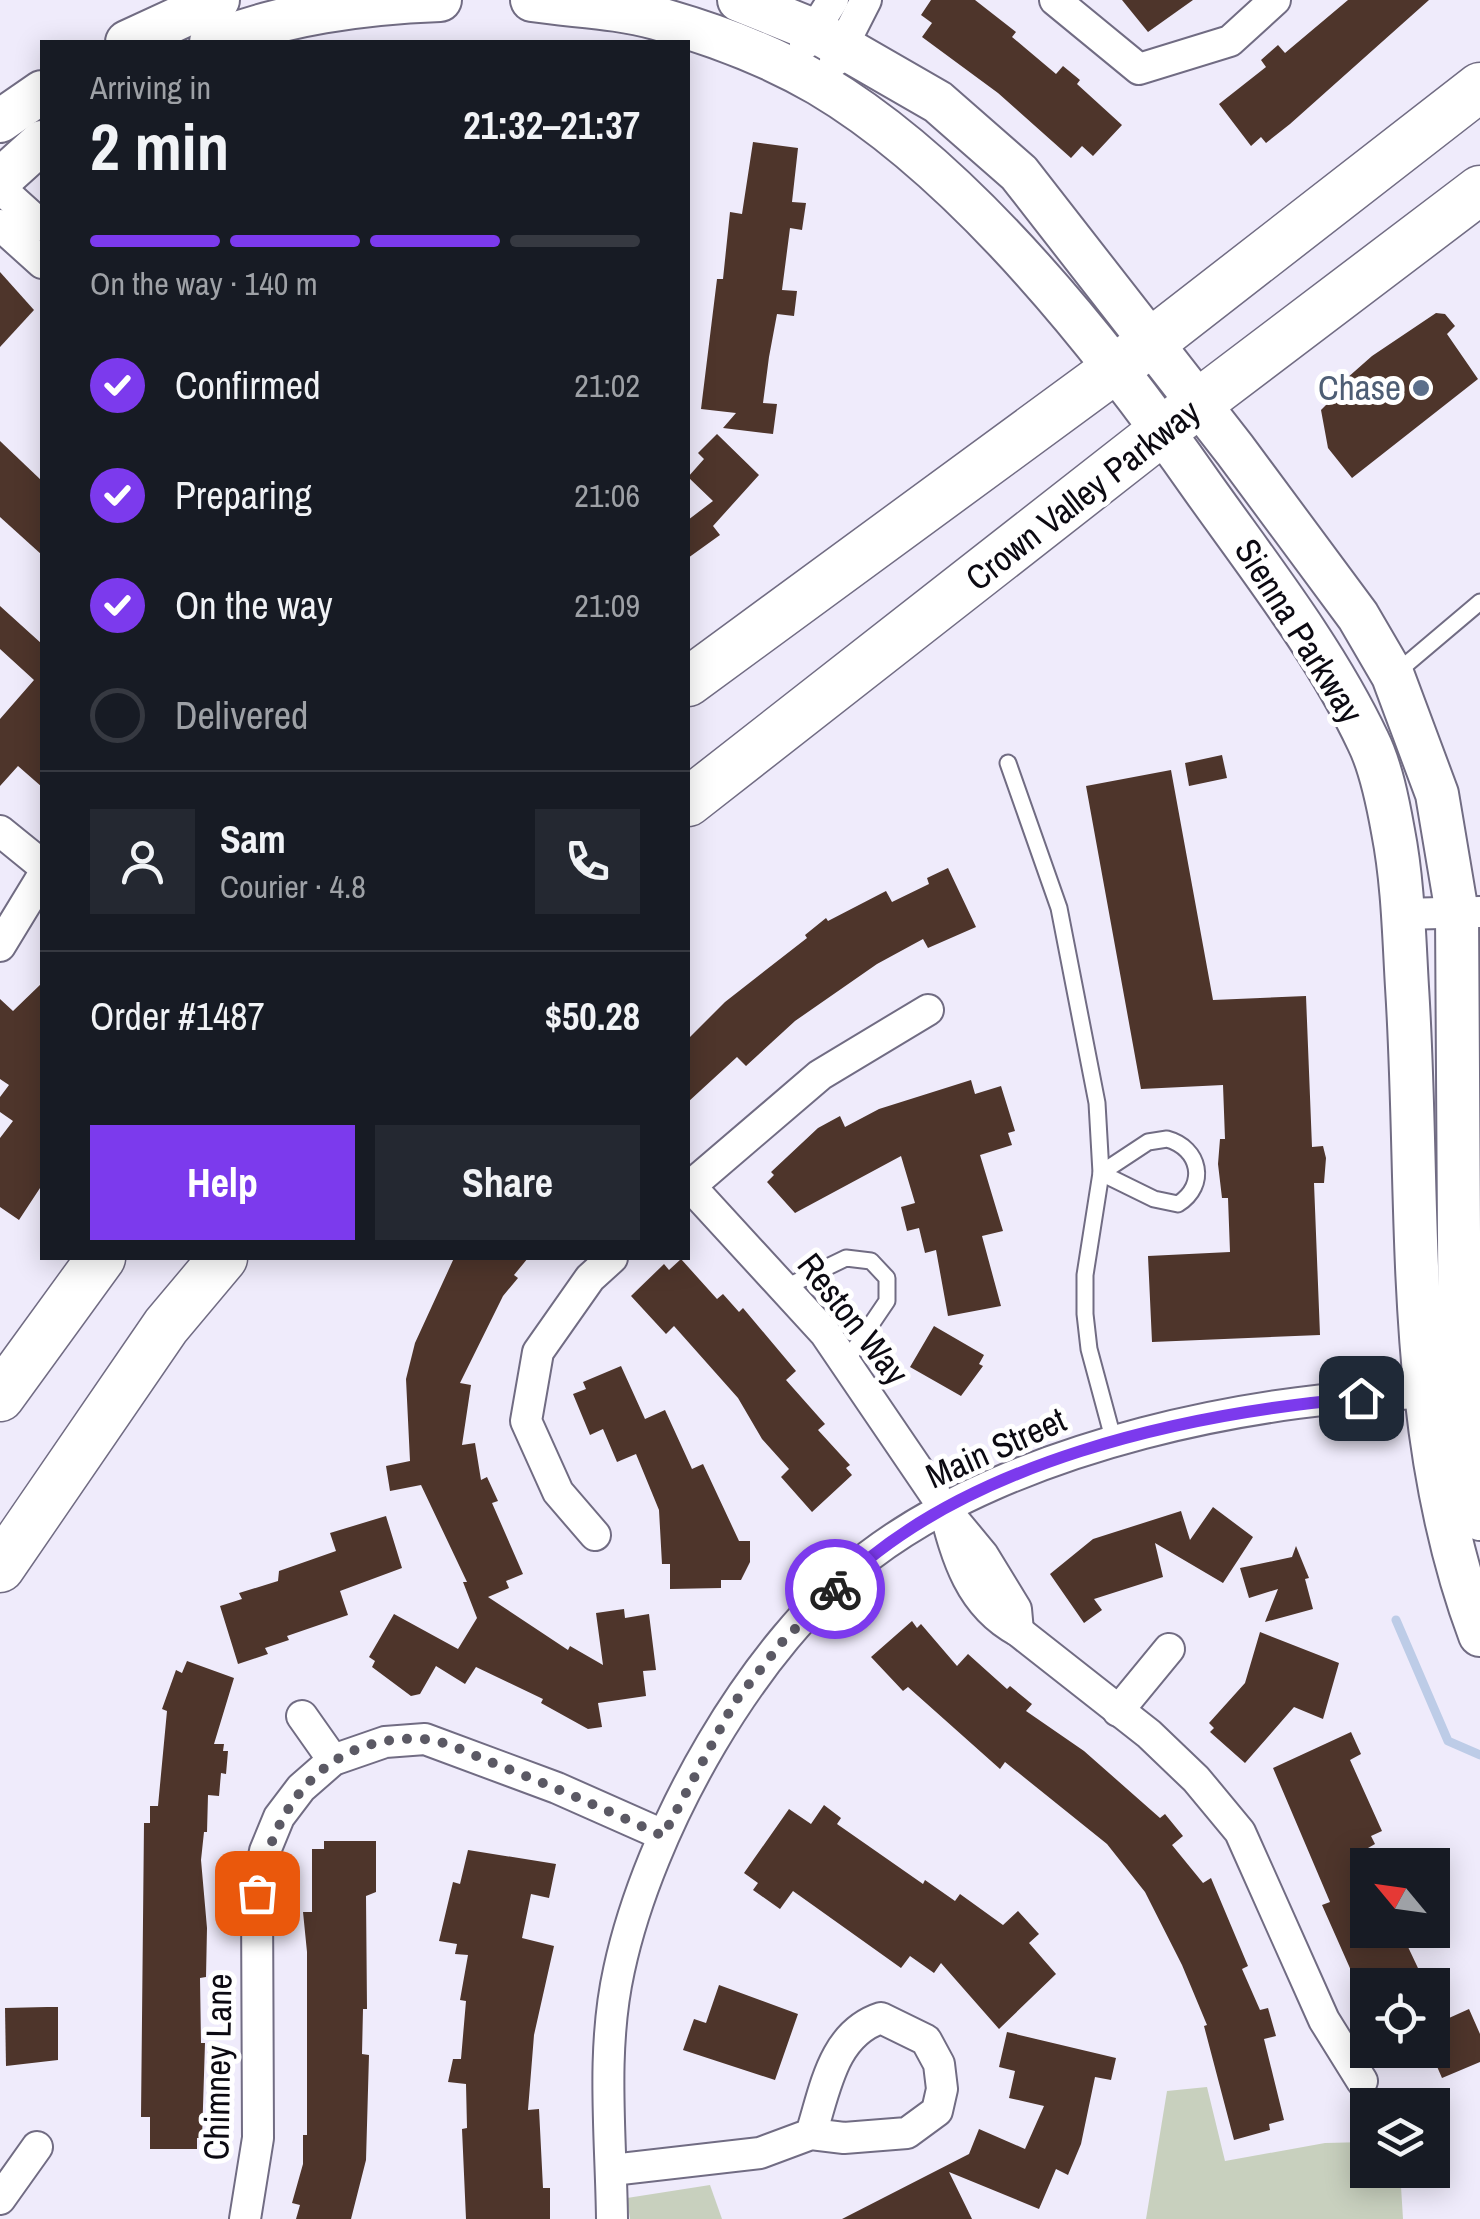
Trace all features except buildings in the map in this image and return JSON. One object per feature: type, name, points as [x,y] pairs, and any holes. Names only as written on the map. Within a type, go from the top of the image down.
[{"type":"main road","points":[[131,40],[218,0]]},
{"type":"main road","points":[[215,40],[298,8],[440,0]]},
{"type":"main road","name":"Sienna Parkway","points":[[532,0],[653,16],[806,77],[874,120],[982,214],[1113,369],[1181,417],[1358,616],[1393,676],[1437,794],[1468,913],[1454,1393],[1443,1513],[1458,1576],[1480,1635]]},
{"type":"main road","name":"Sienna Parkway","points":[[739,0],[830,25],[938,102],[1019,173],[1153,341],[1181,417],[1259,560],[1370,744],[1394,833],[1413,1074],[1454,1393],[1480,1518]]},
{"type":"main road","points":[[690,681],[1153,341],[1480,86]]},
{"type":"main road","points":[[0,120],[40,93]]},
{"type":"main road","points":[[0,180],[40,144]]},
{"type":"main road","name":"Crown Valley Parkway","points":[[690,800],[1181,417],[1480,190]]},
{"type":"main road","points":[[0,1397],[101,1260]]},
{"type":"main road","points":[[0,1568],[166,1326],[221,1260]]},
{"type":"street","points":[[806,77],[830,25],[866,0]]},
{"type":"street","points":[[1055,0],[1139,69],[1230,41],[1275,0]]},
{"type":"street","points":[[0,188],[40,224]]},
{"type":"street","points":[[0,224],[40,261]]},
{"type":"street","points":[[0,831],[40,862]]},
{"type":"street","points":[[0,946],[40,880]]},
{"type":"street","points":[[1402,914],[1468,913]]},
{"type":"street","points":[[690,1186],[820,1075],[928,1010]]},
{"type":"street","name":"Reston Way","points":[[690,1188],[784,1288],[846,1362],[944,1508],[960,1571],[995,1619],[1018,1631],[1196,1778],[1240,1832],[1324,2020],[1362,2081]]},
{"type":"street","points":[[595,1535],[558,1492],[526,1421],[538,1352],[590,1278],[610,1260]]},
{"type":"street","name":"Main Street","points":[[612,2219],[608,2078],[618,1970],[663,1836],[734,1703],[783,1641],[867,1557],[944,1508],[1113,1438],[1296,1403],[1454,1393]]},
{"type":"street","points":[[1118,1711],[1168,1649]]},
{"type":"street","points":[[302,1716],[333,1760]]},
{"type":"street","name":"Chimney Lane","points":[[245,2219],[258,2138],[257,1893],[265,1852],[280,1817],[301,1788],[333,1760],[386,1742],[426,1739],[557,1788],[663,1836]]},
{"type":"street","points":[[612,2170],[760,2154],[811,2134],[844,2138],[908,2133],[937,2110],[942,2089],[939,2064],[926,2040],[881,2018],[862,2024],[840,2048],[811,2134]]},
{"type":"street","points":[[0,2199],[37,2147]]},
{"type":"lane","points":[[1393,676],[1480,602]]},
{"type":"lane","points":[[1008,764],[1060,908],[1097,1103],[1102,1174],[1085,1275],[1085,1314],[1113,1438]]},
{"type":"lane","points":[[1168,1139],[1184,1144],[1195,1158],[1198,1177],[1190,1196],[1178,1204],[1154,1199],[1102,1174],[1148,1142],[1168,1139]]},
{"type":"lane","points":[[784,1288],[846,1258],[871,1261],[886,1278],[887,1302],[846,1362]]},
{"type":"green space","points":[[1207,2087],[1225,2161],[1325,2143],[1350,2142],[1350,2188],[1401,2188],[1403,2219],[1146,2219],[1167,2091]]},
{"type":"green space","points":[[710,2185],[722,2219],[630,2219],[627,2198]]},
{"type":"waterway","points":[[1396,1620],[1448,1741],[1480,1755]]},
{"type":"way so far","points":[[257,1893],[265,1852],[280,1817],[301,1788],[333,1760],[386,1742],[426,1739],[461,1750],[663,1836],[734,1703],[783,1641],[835,1589]]},
{"type":"place","name":"Chase","points":[[1421,388]]},
{"type":"route","points":[[835,1589],[867,1557],[944,1508],[1113,1438],[1296,1403],[1361,1398]]}]
